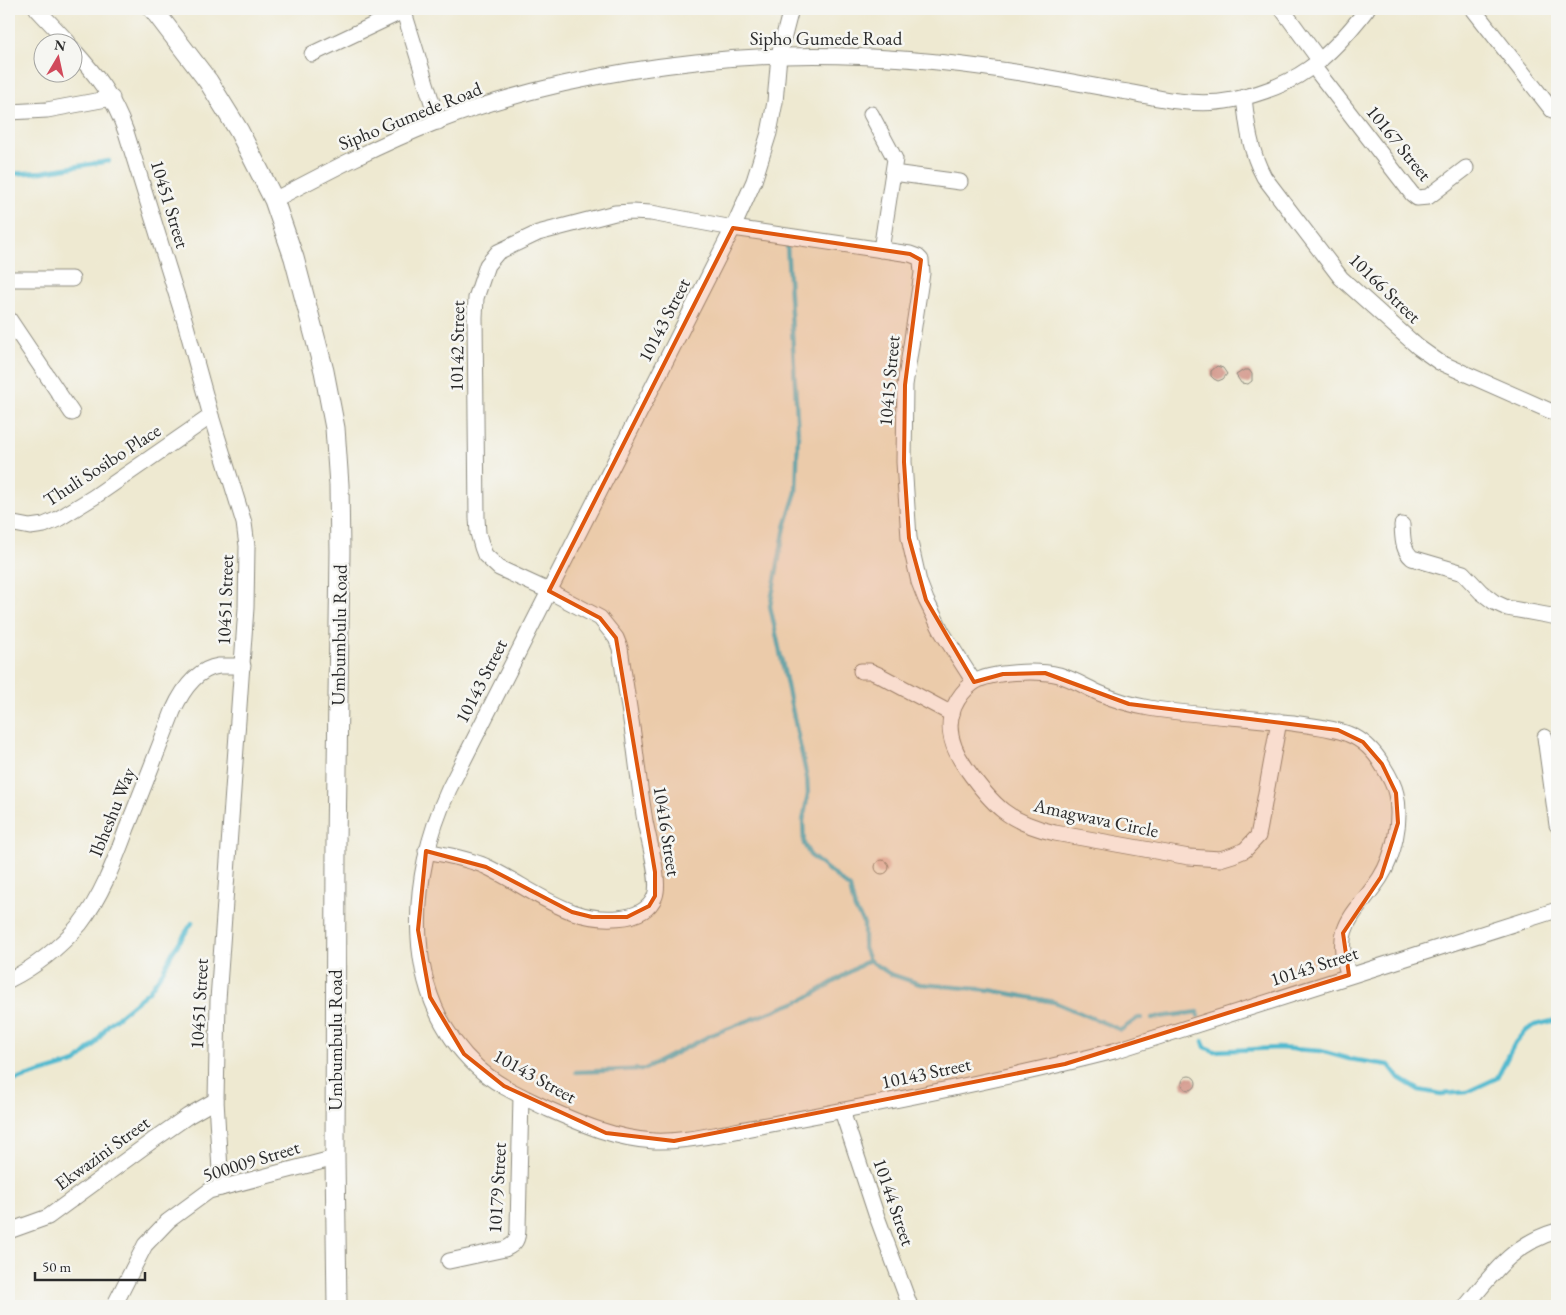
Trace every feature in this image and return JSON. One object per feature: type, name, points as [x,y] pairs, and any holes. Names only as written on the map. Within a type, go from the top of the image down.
[{"type":"main road","name":"Umbumbulu Road","points":[[153,9],[202,74],[229,114],[274,200],[294,258],[324,371],[335,428],[339,485],[335,1158],[337,1306]]},
{"type":"street","points":[[37,9],[59,32]]},
{"type":"street","name":"10143 Street","points":[[791,9],[779,55],[775,102],[767,140],[754,181],[733,228],[438,812],[426,851],[420,885],[418,930],[423,972],[430,998],[449,1034],[464,1054],[479,1069],[522,1096],[581,1124],[606,1133],[653,1141],[695,1138],[842,1111],[1055,1066],[1114,1051],[1557,910]]},
{"type":"street","points":[[1282,9],[1317,64]]},
{"type":"street","name":"Sipho Gumede Road","points":[[274,200],[352,159],[438,122],[497,102],[570,83],[646,68],[697,61],[779,55],[874,56],[936,61],[1012,71],[1183,102],[1228,101],[1287,83],[1317,64],[1349,33],[1367,9]]},
{"type":"street","points":[[1473,9],[1552,110]]},
{"type":"street","points":[[312,54],[403,10],[438,122]]},
{"type":"street","name":"10451 Street","points":[[82,60],[102,83],[119,112],[196,356],[211,416],[244,523],[248,546],[246,608],[218,1000],[216,1100],[221,1188]]},
{"type":"street","name":"10167 Street","points":[[1317,64],[1412,194],[1417,198],[1428,197],[1466,168]]},
{"type":"street","name":"10166 Street","points":[[1244,97],[1247,130],[1255,161],[1264,177],[1342,278],[1418,347],[1439,362],[1557,414]]},
{"type":"street","points":[[9,112],[47,110],[112,98]]},
{"type":"street","points":[[871,114],[895,156],[881,250]]},
{"type":"street","points":[[893,173],[960,182]]},
{"type":"street","name":"10142 Street","points":[[549,590],[499,568],[490,562],[485,555],[478,533],[475,316],[476,298],[486,265],[498,252],[538,233],[615,213],[650,213],[733,228]]},
{"type":"street","name":"10415 Street","points":[[733,228],[881,250],[918,257],[921,260],[923,266],[909,353],[905,393],[904,462],[909,538],[919,582],[926,600],[942,632],[974,682]]},
{"type":"street","points":[[9,279],[72,279]]},
{"type":"street","points":[[9,319],[72,414]]},
{"type":"street","name":"Thuli Sosibo Place","points":[[9,524],[30,527],[44,525],[58,519],[94,497],[211,416]]},
{"type":"street","points":[[1402,525],[1406,553],[1412,558],[1462,573],[1481,592],[1506,608],[1557,617]]},
{"type":"street","name":"10416 Street","points":[[426,851],[462,858],[480,864],[572,912],[592,918],[611,919],[627,917],[649,906],[655,896],[655,872],[644,821],[620,648],[616,638],[600,618],[549,590]]},
{"type":"street","name":"Ibheshu Way","points":[[9,980],[40,962],[64,942],[86,914],[112,866],[173,711],[186,687],[206,670],[218,666],[242,666]]},
{"type":"street","points":[[861,671],[870,671],[880,675],[952,714]]},
{"type":"street","points":[[974,682],[1003,674],[1045,672],[1072,680],[1101,694],[1129,704],[1175,711],[1279,721],[1338,730],[1363,742],[1374,752],[1382,764],[1396,793],[1398,823],[1390,858],[1381,877],[1356,909],[1343,934],[1343,954],[1350,975]]},
{"type":"street","name":"Amagwava Circle","points":[[974,682],[956,701],[950,725],[951,738],[965,767],[996,805],[1006,814],[1018,822],[1055,833],[1189,857],[1220,858],[1233,856],[1245,850],[1258,836],[1279,721]]},
{"type":"street","points":[[1544,737],[1557,825]]},
{"type":"street","name":"10179 Street","points":[[449,1260],[506,1249],[516,1241],[522,1096]]},
{"type":"street","name":"Ekwazini Street","points":[[9,1231],[32,1224],[53,1214],[152,1140],[216,1100]]},
{"type":"street","name":"10144 Street","points":[[842,1111],[876,1214],[910,1306]]},
{"type":"street","name":"500009 Street","points":[[114,1306],[145,1245],[175,1216],[210,1191],[335,1158]]},
{"type":"street","points":[[1466,1306],[1500,1265],[1510,1256],[1528,1243],[1557,1231]]},
{"type":"highlighted area","points":[[733,228],[910,254],[921,260],[905,385],[904,462],[909,538],[926,600],[974,682],[1003,674],[1045,673],[1129,704],[1338,730],[1363,742],[1382,764],[1396,793],[1398,823],[1381,877],[1343,933],[1349,975],[1065,1064],[674,1141],[606,1133],[504,1086],[464,1054],[430,997],[418,930],[426,851],[486,867],[572,912],[592,917],[627,917],[649,906],[655,896],[655,872],[616,638],[600,618],[549,591]]},
{"type":"building","points":[[1217,366],[1223,368],[1227,374],[1218,381],[1211,376],[1211,371]]},
{"type":"building","points":[[1244,370],[1249,370],[1252,374],[1252,381],[1248,384],[1241,383],[1236,375]]},
{"type":"building","points":[[879,860],[885,860],[889,867],[885,874],[879,874],[875,870],[875,864]]},
{"type":"building","points":[[1186,1076],[1192,1076],[1196,1083],[1192,1090],[1186,1090],[1182,1086],[1182,1080]]},
{"type":"waterway","points":[[9,174],[42,172],[109,161]]},
{"type":"waterway","points":[[787,244],[798,435],[796,492],[785,527],[770,606],[807,778],[808,794],[803,821],[804,844],[810,855],[850,888],[855,909],[864,924],[864,948],[869,960],[890,974],[920,984],[990,990],[1054,1002],[1121,1030],[1138,1018],[1141,1018]]},
{"type":"waterway","points":[[9,1082],[76,1062],[95,1044],[108,1025],[149,991],[192,923]]},
{"type":"waterway","points":[[576,1072],[645,1069],[711,1035],[807,998],[869,960]]},
{"type":"waterway","points":[[1152,1018],[1198,1012],[1198,1016]]},
{"type":"waterway","points":[[1203,1041],[1205,1047],[1214,1051],[1278,1048],[1321,1051],[1349,1059],[1389,1065],[1399,1078],[1419,1090],[1441,1094],[1467,1092],[1497,1078],[1515,1043],[1524,1032],[1535,1025],[1557,1020]]}]
